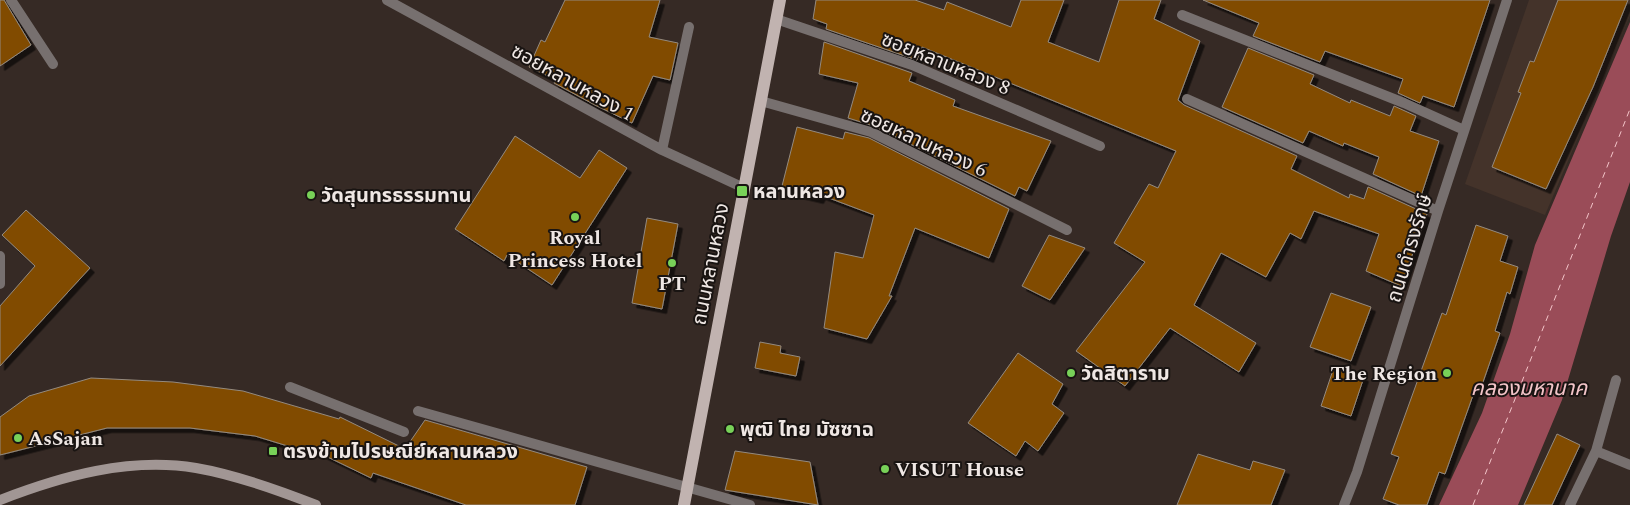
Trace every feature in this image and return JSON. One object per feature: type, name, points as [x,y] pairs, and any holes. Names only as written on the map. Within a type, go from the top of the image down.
[{"type":"main road","name":"ถนนหลานหลวง","points":[[684,505],[780,0]]},
{"type":"main road","points":[[0,500],[87,472],[121,467],[160,465],[196,468],[230,476],[316,505]]},
{"type":"street","points":[[11,0],[53,64]]},
{"type":"street","name":"ซอยหลานหลวง 1","points":[[388,0],[662,150],[744,188]]},
{"type":"street","name":"ถนนดำรงรักษ์","points":[[1344,505],[1357,472],[1438,211],[1507,0]]},
{"type":"street","points":[[1182,15],[1404,103],[1464,130]]},
{"type":"street","name":"ซอยหลานหลวง 8","points":[[776,19],[912,65],[1100,146]]},
{"type":"street","points":[[662,150],[690,27]]},
{"type":"street","points":[[1187,99],[1438,211]]},
{"type":"street","name":"ซอยหลานหลวง 6","points":[[761,101],[870,132],[1067,230]]},
{"type":"street","points":[[0,256],[0,284]]},
{"type":"street","points":[[1570,505],[1596,451],[1616,380]]},
{"type":"street","points":[[290,387],[404,432]]},
{"type":"street","points":[[418,412],[750,505]]},
{"type":"street","points":[[1596,451],[1630,465]]},
{"type":"shaded area","points":[[1529,0],[1630,0],[1630,15],[1545,215],[1465,184]]},
{"type":"water","name":"คลองมหานาค","points":[[1630,22],[1630,182],[1611,236],[1562,400],[1518,505],[1439,505],[1482,413],[1510,334],[1535,245]]},
{"type":"building","points":[[0,0],[4,0],[31,45],[0,66]]},
{"type":"building","points":[[565,0],[660,0],[649,37],[678,43],[670,80],[653,76],[632,123],[554,83],[556,80],[529,67],[541,40],[545,42]]},
{"type":"building","points":[[816,0],[915,0],[944,10],[947,2],[1011,27],[1021,0],[1064,0],[1048,42],[1099,62],[1119,0],[1161,0],[1154,19],[1200,41],[1178,100],[1184,105],[1297,156],[1291,169],[1349,198],[1350,194],[1364,199],[1368,187],[1427,214],[1401,286],[1366,271],[1379,234],[1314,211],[1301,239],[1290,233],[1266,277],[1221,253],[1194,305],[1256,343],[1239,372],[1170,328],[1125,386],[1076,351],[1145,262],[1114,243],[1149,184],[1158,188],[1176,151],[922,47],[917,60],[826,29],[827,24],[813,19]]},
{"type":"building","points":[[1203,0],[1490,0],[1454,107],[1423,96],[1420,103],[1398,93],[1403,79],[1325,51],[1320,62],[1253,36],[1259,23]]},
{"type":"building","points":[[1558,0],[1628,0],[1593,87],[1546,189],[1492,167],[1521,93],[1518,92],[1530,61],[1534,62]]},
{"type":"building","points":[[824,42],[912,73],[909,81],[955,100],[953,106],[1051,141],[1027,191],[1019,187],[1015,196],[874,126],[848,118],[858,83],[819,74]]},
{"type":"building","points":[[1248,48],[1314,75],[1310,84],[1350,103],[1351,100],[1390,116],[1394,106],[1416,116],[1410,131],[1439,141],[1421,196],[1373,174],[1379,157],[1344,143],[1343,146],[1309,131],[1303,143],[1222,107]]},
{"type":"building","points":[[797,127],[843,139],[845,132],[869,138],[1009,209],[989,258],[915,228],[889,296],[892,296],[867,339],[824,328],[835,252],[863,258],[874,215],[821,195],[819,199],[781,190]]},
{"type":"building","points":[[515,136],[580,178],[599,150],[627,168],[552,285],[507,255],[504,261],[455,229]]},
{"type":"building","points":[[26,210],[90,268],[0,366],[0,306],[35,266],[2,235]]},
{"type":"building","points":[[647,218],[678,224],[662,309],[632,303]]},
{"type":"building","points":[[1476,225],[1508,236],[1500,261],[1518,267],[1510,294],[1507,292],[1495,331],[1500,333],[1482,385],[1477,384],[1445,474],[1439,472],[1427,505],[1399,505],[1383,499],[1399,457],[1391,454],[1442,313],[1446,315]]},
{"type":"building","points":[[1049,235],[1085,248],[1050,300],[1022,286]]},
{"type":"building","points":[[1331,293],[1371,307],[1351,361],[1310,347]]},
{"type":"building","points":[[760,342],[781,346],[780,353],[800,357],[796,376],[755,368]]},
{"type":"building","points":[[1018,353],[1063,384],[1052,404],[1064,413],[1038,451],[1025,441],[1016,456],[968,423]]},
{"type":"building","points":[[1334,367],[1364,377],[1351,416],[1321,406]]},
{"type":"building","points":[[91,378],[173,382],[243,391],[339,419],[340,417],[405,449],[425,420],[587,467],[575,505],[466,505],[373,473],[371,478],[305,446],[304,451],[255,436],[190,428],[107,428],[0,455],[0,417],[29,396]]},
{"type":"building","points":[[1557,434],[1580,445],[1552,505],[1524,505]]},
{"type":"building","points":[[735,451],[810,462],[818,505],[725,490]]},
{"type":"building","points":[[1198,454],[1250,470],[1253,461],[1285,470],[1271,505],[1177,505]]},
{"type":"ferry route","points":[[1473,505],[1630,109]]},
{"type":"place","name":"หลานหลวง","points":[[742,191]]},
{"type":"place","name":"วัดสุนทรธรรมทาน","points":[[311,195]]},
{"type":"place","name":"Royal Princess Hotel","points":[[575,217]]},
{"type":"place","name":"PT","points":[[672,263]]},
{"type":"place","name":"วัดสิตาราม","points":[[1071,373]]},
{"type":"place","name":"The Region","points":[[1447,373]]},
{"type":"place","name":"พุฒิ ไทย มัซซาฉ","points":[[730,429]]},
{"type":"place","name":"AsSajan","points":[[18,438]]},
{"type":"place","name":"ตรงข้ามไปรษณีย์หลานหลวง","points":[[273,451]]},
{"type":"place","name":"VISUT House","points":[[885,469]]}]
